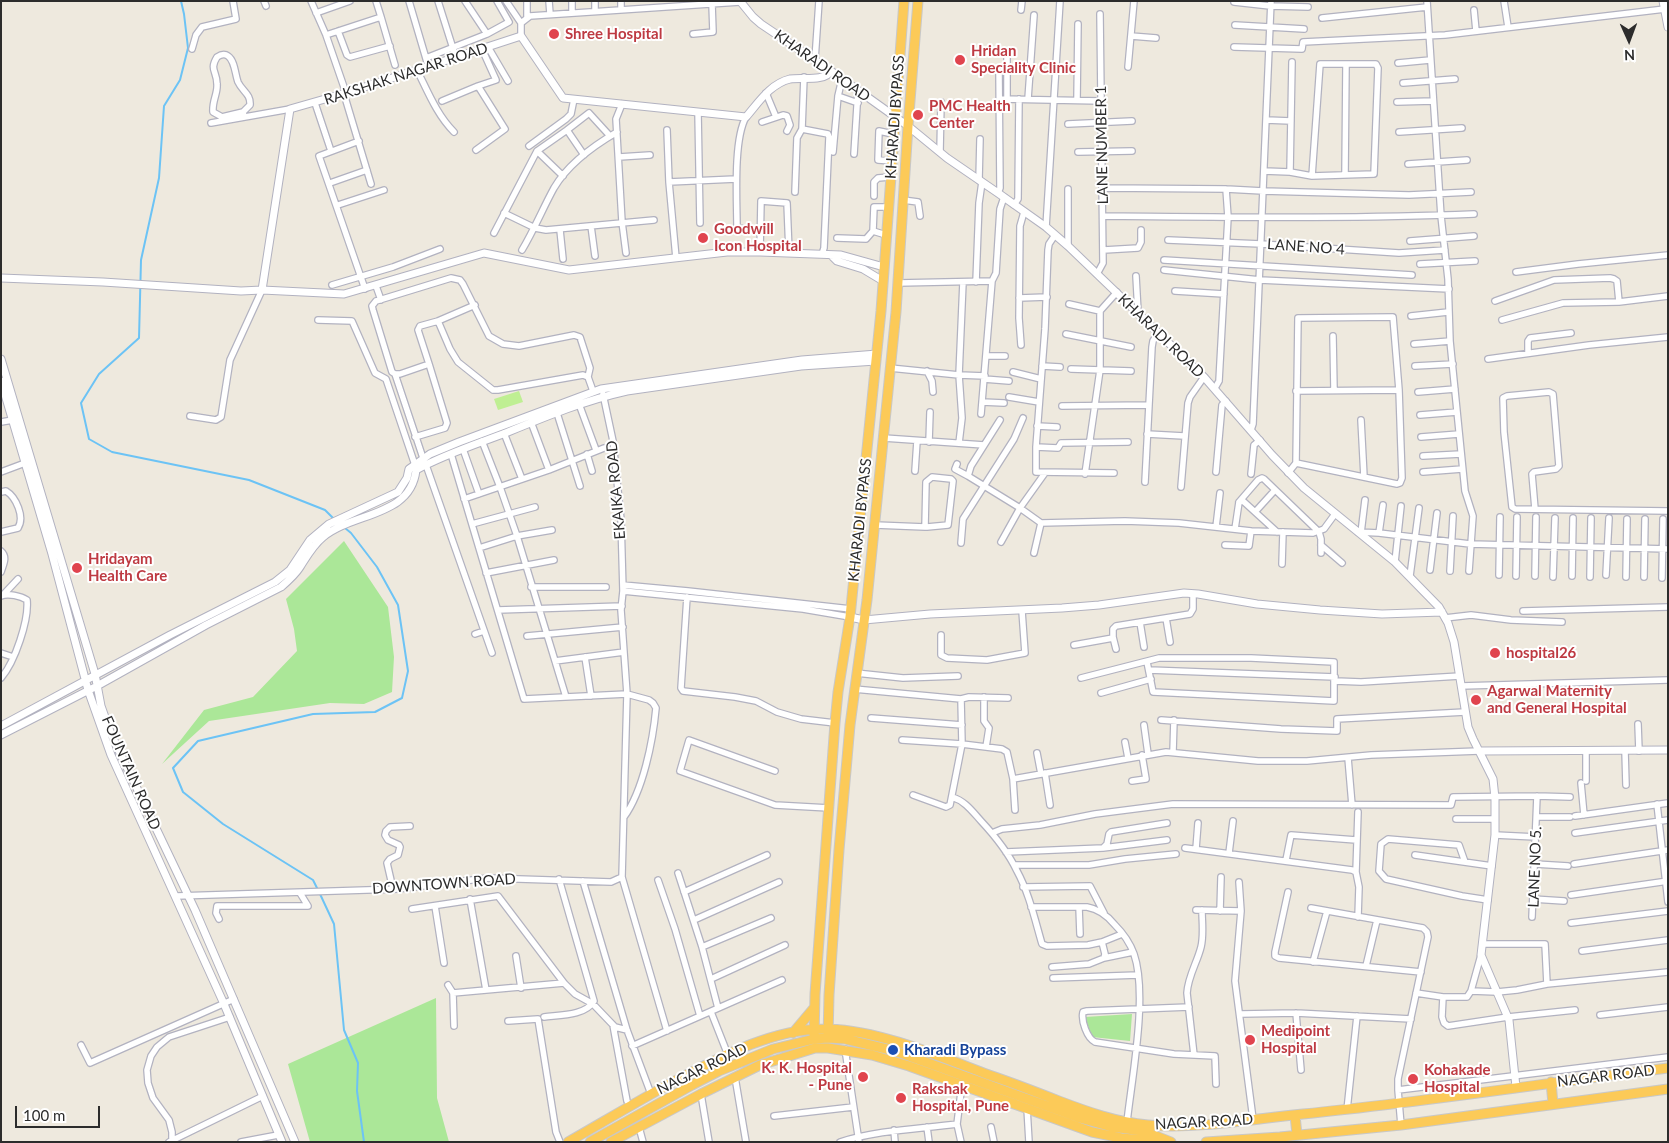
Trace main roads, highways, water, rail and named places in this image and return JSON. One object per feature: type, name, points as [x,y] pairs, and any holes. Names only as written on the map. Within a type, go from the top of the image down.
[{"type":"highway","name":"KHARADI BYPASS","points":[[814,1034],[814,1008],[835,723],[851,613],[877,358],[904,1]]},
{"type":"highway","name":"KHARADI BYPASS","points":[[828,1034],[839,850],[854,689],[865,616],[884,438],[898,283],[918,1]]},
{"type":"highway","points":[[792,1033],[814,1008]]},
{"type":"highway","name":"NAGAR ROAD","points":[[568,1142],[715,1060],[754,1044],[792,1033],[828,1034],[848,1031],[876,1036],[914,1048],[1096,1115],[1149,1125],[1195,1125],[1347,1110],[1668,1068]]},
{"type":"highway","points":[[590,1142],[719,1071],[814,1034]]},
{"type":"highway","points":[[828,1034],[895,1051],[1080,1118],[1112,1127],[1143,1131],[1172,1142]]},
{"type":"highway","name":"NAGAR ROAD","points":[[611,1142],[760,1065],[815,1048],[845,1049],[872,1055],[962,1084],[1092,1132],[1150,1141],[1172,1142]]},
{"type":"highway","points":[[1552,1082],[1553,1104]]},
{"type":"highway","name":"NAGAR ROAD","points":[[1206,1142],[1401,1125],[1668,1090]]},
{"type":"highway","points":[[1295,1115],[1297,1135]]},
{"type":"waterway","points":[[181,1],[188,48],[180,80],[164,106],[159,178],[141,260],[139,338],[99,374],[81,403],[89,439],[112,452],[249,480],[325,510],[335,520]]},
{"type":"waterway","points":[[318,890],[313,880],[223,824],[183,792],[173,768],[198,741],[313,714],[375,712],[402,698],[408,671],[398,605],[377,567],[345,528]]},
{"type":"waterway","points":[[320,894],[334,924],[344,1030],[358,1063],[357,1091],[364,1142]]},
{"type":"place","name":"Shree Hospital","points":[[554,34]]},
{"type":"place","name":"Hridan Speciality Clinic","points":[[960,60]]},
{"type":"place","name":"PMC Health Center","points":[[918,115]]},
{"type":"place","name":"Goodwill Icon Hospital","points":[[703,238]]},
{"type":"place","name":"Hridayam Health Care","points":[[77,568]]},
{"type":"place","name":"hospital26","points":[[1495,653]]},
{"type":"place","name":"Agarwal Maternity and General Hospital","points":[[1476,700]]},
{"type":"place","name":"Medipoint Hospital","points":[[1250,1040]]},
{"type":"place","name":"Kharadi Bypass","points":[[893,1050]]},
{"type":"place","name":"K. K. Hospital - Pune","points":[[863,1077]]},
{"type":"place","name":"Kohakade Hospital","points":[[1413,1079]]},
{"type":"place","name":"Rakshak Hospital, Pune","points":[[901,1098]]}]
